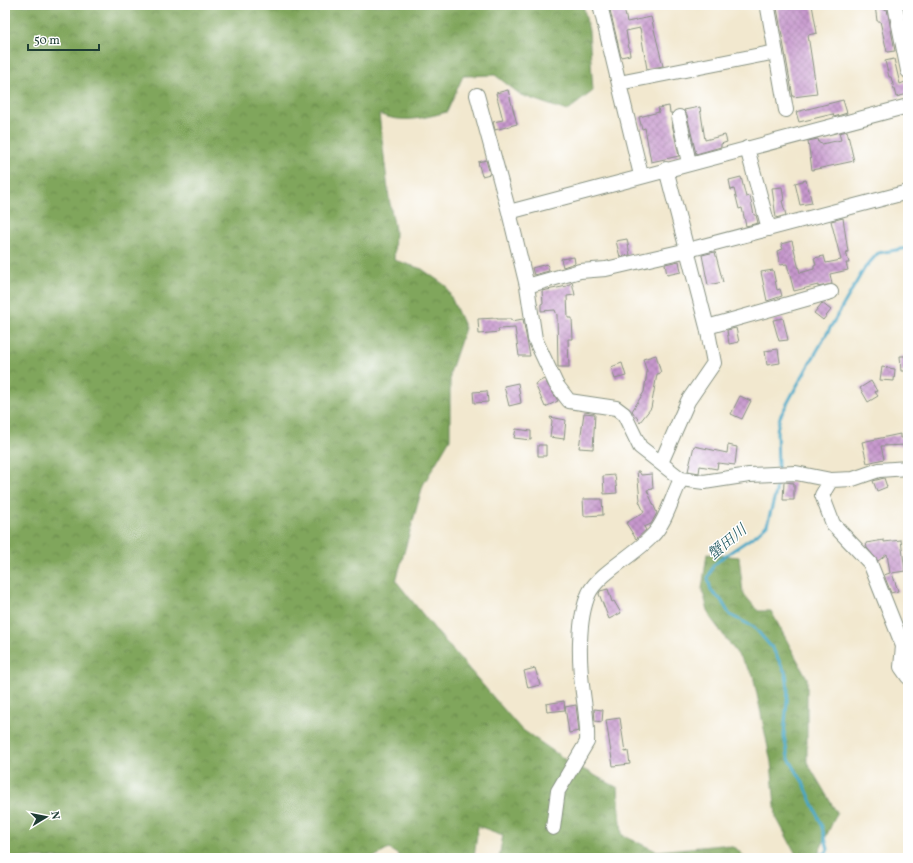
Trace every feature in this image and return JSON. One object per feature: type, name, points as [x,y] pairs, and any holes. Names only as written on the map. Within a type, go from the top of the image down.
[{"type":"street","points":[[600,5],[641,175]]},
{"type":"street","points":[[895,5],[908,71]]},
{"type":"street","points":[[768,8],[786,110]]},
{"type":"street","points":[[619,83],[776,52]]},
{"type":"street","points":[[477,95],[509,212],[527,286],[535,339],[556,384],[569,401],[616,408],[624,414],[640,447],[681,479],[704,482],[749,475],[796,473],[832,480],[853,479],[879,470],[908,468]]},
{"type":"street","points":[[509,212],[641,175],[908,106]]},
{"type":"street","points":[[679,117],[689,163]]},
{"type":"street","points":[[747,148],[769,228]]},
{"type":"street","points":[[660,463],[688,401],[714,363],[707,327],[688,250],[666,169]]},
{"type":"street","points":[[527,286],[580,271],[606,269],[688,250],[908,192]]},
{"type":"street","points":[[707,327],[831,292]]},
{"type":"street","points":[[553,828],[558,791],[587,742],[588,732],[582,684],[582,625],[584,609],[590,592],[597,583],[653,536],[681,479]]},
{"type":"street","points":[[832,480],[822,495],[827,512],[833,524],[870,564],[903,646],[901,667],[908,677]]},
{"type":"green space","points":[[5,5],[583,5],[589,31],[593,91],[567,111],[521,95],[495,75],[463,76],[447,112],[413,119],[396,119],[379,114],[389,198],[395,230],[394,260],[422,269],[446,286],[465,328],[450,373],[450,439],[423,485],[396,581],[438,633],[520,728],[566,760],[618,788],[622,835],[656,851],[722,845],[736,848],[745,858],[499,858],[503,835],[478,826],[474,858],[400,858],[400,856],[389,849],[372,858],[5,858]]},
{"type":"green space","points":[[707,554],[739,557],[743,593],[758,611],[771,611],[807,678],[807,762],[837,813],[816,858],[798,858],[776,817],[771,762],[753,675],[710,617],[702,589]]},
{"type":"building","points":[[794,5],[794,7],[812,5],[817,33],[808,35],[817,94],[793,97],[777,8]]},
{"type":"building","points":[[875,5],[883,5],[884,10],[887,9],[895,51],[887,52],[880,21],[877,21]]},
{"type":"building","points":[[624,8],[627,22],[651,17],[663,66],[647,69],[640,28],[626,31],[630,55],[621,57],[610,10]]},
{"type":"building","points":[[894,59],[900,84],[905,82],[908,92],[908,94],[896,97],[885,61]]},
{"type":"building","points":[[508,90],[517,124],[495,130],[493,122],[503,120],[496,93]]},
{"type":"building","points":[[843,100],[847,113],[834,117],[833,114],[799,122],[796,112]]},
{"type":"building","points":[[669,106],[670,113],[672,113],[671,119],[679,156],[651,162],[645,128],[642,129],[639,117],[659,112],[658,108]]},
{"type":"building","points":[[700,107],[705,140],[725,135],[727,142],[721,144],[721,147],[696,154],[687,115],[684,110]]},
{"type":"building","points":[[847,131],[854,161],[812,170],[808,141],[818,139],[819,143],[822,144],[841,140],[839,133]]},
{"type":"building","points":[[486,160],[490,174],[482,176],[478,162]]},
{"type":"building","points":[[741,177],[746,197],[750,196],[754,215],[756,215],[758,223],[746,226],[742,208],[739,209],[734,189],[731,190],[729,180]]},
{"type":"building","points":[[806,180],[812,203],[800,205],[795,183]]},
{"type":"building","points":[[782,187],[784,200],[782,201],[786,215],[776,218],[772,188]]},
{"type":"building","points":[[843,218],[848,252],[846,252],[849,263],[846,263],[848,270],[830,274],[832,284],[818,287],[818,285],[794,291],[787,264],[780,265],[777,251],[783,249],[781,244],[792,241],[800,273],[814,269],[814,266],[816,265],[814,258],[824,256],[826,263],[841,260],[831,221]]},
{"type":"building","points":[[627,239],[630,255],[620,257],[616,241]]},
{"type":"building","points":[[715,252],[723,282],[708,285],[702,255]]},
{"type":"building","points":[[574,257],[575,263],[563,267],[561,259]]},
{"type":"building","points":[[679,261],[681,272],[667,275],[665,264]]},
{"type":"building","points":[[547,264],[549,271],[534,275],[532,268]]},
{"type":"building","points":[[773,270],[777,290],[780,289],[782,296],[767,301],[761,272]]},
{"type":"building","points":[[572,282],[575,295],[567,296],[568,318],[572,318],[573,339],[568,339],[569,367],[558,367],[557,315],[555,310],[541,311],[541,304],[543,303],[542,291],[567,286]]},
{"type":"building","points":[[822,303],[831,310],[823,320],[814,313]]},
{"type":"building","points":[[783,318],[788,340],[779,341],[773,320]]},
{"type":"building","points":[[478,319],[511,319],[512,321],[523,319],[530,356],[519,356],[515,328],[498,329],[499,332],[479,334]]},
{"type":"building","points":[[736,328],[739,342],[729,344],[727,330]]},
{"type":"building","points":[[778,349],[780,363],[767,365],[765,351]]},
{"type":"building","points":[[656,355],[661,373],[657,374],[651,408],[640,422],[632,411],[644,392],[647,372],[643,359]]},
{"type":"building","points":[[900,356],[908,356],[908,371],[901,371]]},
{"type":"building","points":[[622,363],[626,376],[615,379],[611,367]]},
{"type":"building","points":[[882,367],[895,369],[894,381],[880,380]]},
{"type":"building","points":[[544,379],[558,401],[545,407],[535,384]]},
{"type":"building","points":[[871,381],[877,391],[875,392],[878,396],[868,402],[860,388]]},
{"type":"building","points":[[518,383],[521,403],[509,406],[504,386]]},
{"type":"building","points":[[487,391],[488,402],[474,403],[473,392]]},
{"type":"building","points":[[740,396],[751,401],[742,419],[731,414]]},
{"type":"building","points":[[584,413],[595,414],[593,449],[579,448]]},
{"type":"building","points":[[550,417],[566,420],[564,439],[550,437],[552,421]]},
{"type":"building","points":[[516,429],[531,431],[531,440],[514,438]]},
{"type":"building","points":[[900,434],[900,438],[908,437],[908,445],[881,446],[884,459],[867,463],[862,442]]},
{"type":"building","points":[[538,445],[546,445],[546,456],[538,456]]},
{"type":"building","points":[[728,445],[737,447],[735,465],[718,463],[717,469],[700,466],[699,473],[688,471],[694,446],[727,453]]},
{"type":"building","points":[[637,471],[639,471],[641,475],[652,474],[653,489],[647,490],[657,513],[651,524],[644,527],[646,530],[636,539],[626,523],[644,512],[639,501]]},
{"type":"building","points":[[615,475],[617,493],[604,494],[603,476]]},
{"type":"building","points":[[884,478],[887,487],[877,491],[873,481]]},
{"type":"building","points":[[784,482],[794,483],[794,500],[783,500]]},
{"type":"building","points":[[583,499],[602,499],[603,515],[584,516]]},
{"type":"building","points":[[884,540],[884,542],[901,540],[905,571],[892,573],[898,591],[891,593],[884,575],[890,573],[887,554],[878,561],[867,548],[866,543]]},
{"type":"building","points":[[608,589],[612,602],[614,601],[621,613],[609,619],[599,594],[600,591]]},
{"type":"building","points":[[535,668],[540,685],[528,688],[524,671]]},
{"type":"building","points":[[564,701],[565,710],[547,712],[546,704]]},
{"type":"building","points":[[576,705],[579,731],[569,733],[565,707]]},
{"type":"building","points":[[594,709],[603,710],[602,722],[595,721]]},
{"type":"building","points":[[620,718],[625,752],[628,751],[630,764],[613,766],[606,720]]},
{"type":"waterway","name":"蟹田川","points":[[778,469],[777,430],[780,417],[864,269],[878,253],[908,248]]},
{"type":"waterway","name":"蟹田川","points":[[777,477],[776,492],[767,525],[756,535],[723,557],[713,566],[708,578],[711,591],[721,600],[730,615],[754,627],[773,649],[786,674],[788,689],[784,736],[788,757],[804,784],[816,811],[828,849],[826,853],[810,858]]}]
